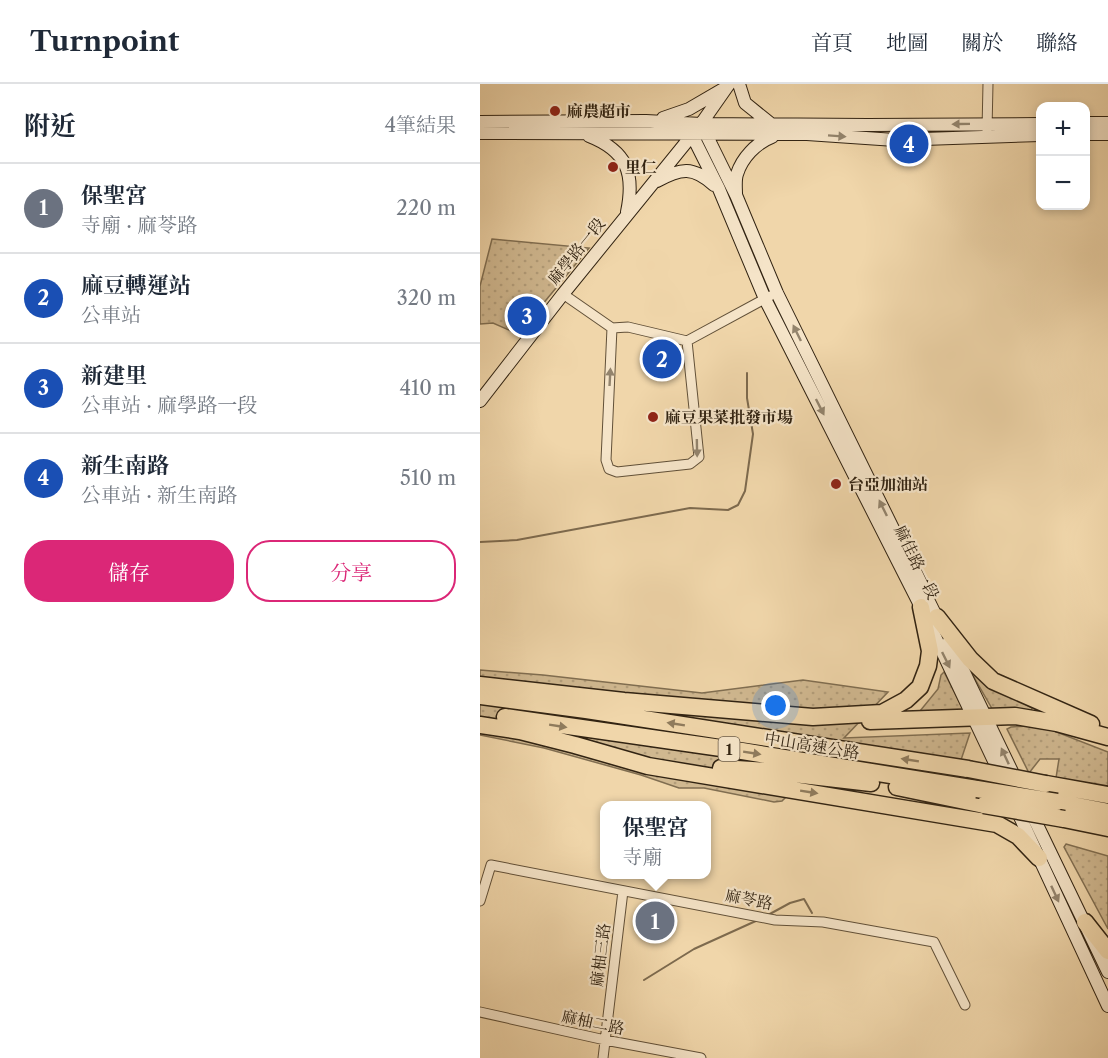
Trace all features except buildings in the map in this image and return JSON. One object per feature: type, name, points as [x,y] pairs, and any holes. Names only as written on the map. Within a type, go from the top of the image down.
[{"type":"highway","points":[[813,717],[882,713],[906,700],[920,687],[928,666],[930,651],[921,607]]},
{"type":"highway","points":[[937,617],[970,659],[993,681],[1108,732]]},
{"type":"highway","points":[[480,685],[624,701],[855,721],[1015,716],[1038,719],[1108,737]]},
{"type":"highway","name":"中山高速公路","points":[[480,696],[586,710],[968,769],[1108,795]]},
{"type":"highway","name":"中山高速公路","points":[[480,713],[561,727],[753,753],[1108,812]]},
{"type":"highway","points":[[480,725],[520,731],[648,766],[997,824],[1018,836],[1039,858]]},
{"type":"highway","points":[[648,766],[768,771],[888,785],[1108,828]]},
{"type":"highway","points":[[1085,922],[1108,951]]},
{"type":"main road","points":[[732,84],[745,103],[776,130]]},
{"type":"main road","points":[[646,122],[673,116],[689,109],[732,84]]},
{"type":"main road","points":[[480,133],[692,135],[704,130],[732,84]]},
{"type":"main road","points":[[480,122],[646,122],[704,130],[987,130],[1036,135]]},
{"type":"main road","points":[[1090,123],[1108,123]]},
{"type":"main road","points":[[987,130],[1036,125]]},
{"type":"main road","name":"麻佳路一段","points":[[704,130],[736,195],[777,293],[937,617],[1039,858],[1108,1006]]},
{"type":"main road","points":[[736,195],[737,175],[750,151],[776,130]]},
{"type":"main road","points":[[582,133],[602,141],[616,151],[624,161],[629,177],[630,196],[627,215]]},
{"type":"main road","points":[[1090,134],[1108,134]]},
{"type":"main road","name":"麻佳路一段","points":[[692,135],[719,189],[765,299],[921,607],[1085,922],[1108,972]]},
{"type":"main road","name":"麻學路一段","points":[[480,401],[692,135]]},
{"type":"main road","points":[[654,183],[671,173],[688,170],[707,178],[719,189]]},
{"type":"street","points":[[987,130],[988,84]]},
{"type":"street","points":[[563,294],[612,328],[628,327],[687,341],[777,293]]},
{"type":"street","points":[[612,328],[606,460],[609,469],[617,472],[690,464],[699,457],[687,341]]},
{"type":"street","name":"麻苓路","points":[[480,901],[491,865],[771,919],[823,922],[934,942],[965,1005]]},
{"type":"street","name":"麻柚三路","points":[[603,1058],[623,891]]},
{"type":"street","name":"麻柚二路","points":[[480,1012],[605,1040],[701,1058]]},
{"type":"shaded area","points":[[492,239],[589,248],[518,334],[493,323],[480,324],[480,286]]},
{"type":"shaded area","points":[[480,670],[702,693],[803,680],[888,692],[844,738],[970,733],[960,763],[838,744],[782,801],[774,802],[704,788],[679,788],[544,748],[480,735]]},
{"type":"shaded area","points":[[944,672],[969,721],[920,711],[938,689],[941,675]]},
{"type":"shaded area","points":[[971,672],[1032,708],[1031,713],[998,719]]},
{"type":"shaded area","points":[[1027,726],[1049,729],[1108,752],[1108,788],[1056,778],[1059,759],[1040,759],[1029,773],[1007,729]]},
{"type":"shaded area","points":[[1066,844],[1108,856],[1108,929],[1064,847]]},
{"type":"waterway","points":[[480,542],[517,540],[690,508],[728,510],[738,505],[745,491],[753,434],[747,398],[747,373]]},
{"type":"waterway","points":[[768,915],[790,903],[804,899],[812,913]]},
{"type":"waterway","points":[[644,980],[694,949],[758,920]]},
{"type":"place","name":"麻農超市","points":[[555,111]]},
{"type":"place","name":"新生南路","points":[[909,144]]},
{"type":"place","name":"里仁","points":[[613,167]]},
{"type":"place","name":"新建里","points":[[527,316]]},
{"type":"place","name":"麻豆轉運站","points":[[662,359]]},
{"type":"place","name":"麻豆果菜批發市場","points":[[653,417]]},
{"type":"place","name":"台亞加油站","points":[[836,484]]},
{"type":"place","name":"保聖宮","points":[[655,921]]}]
